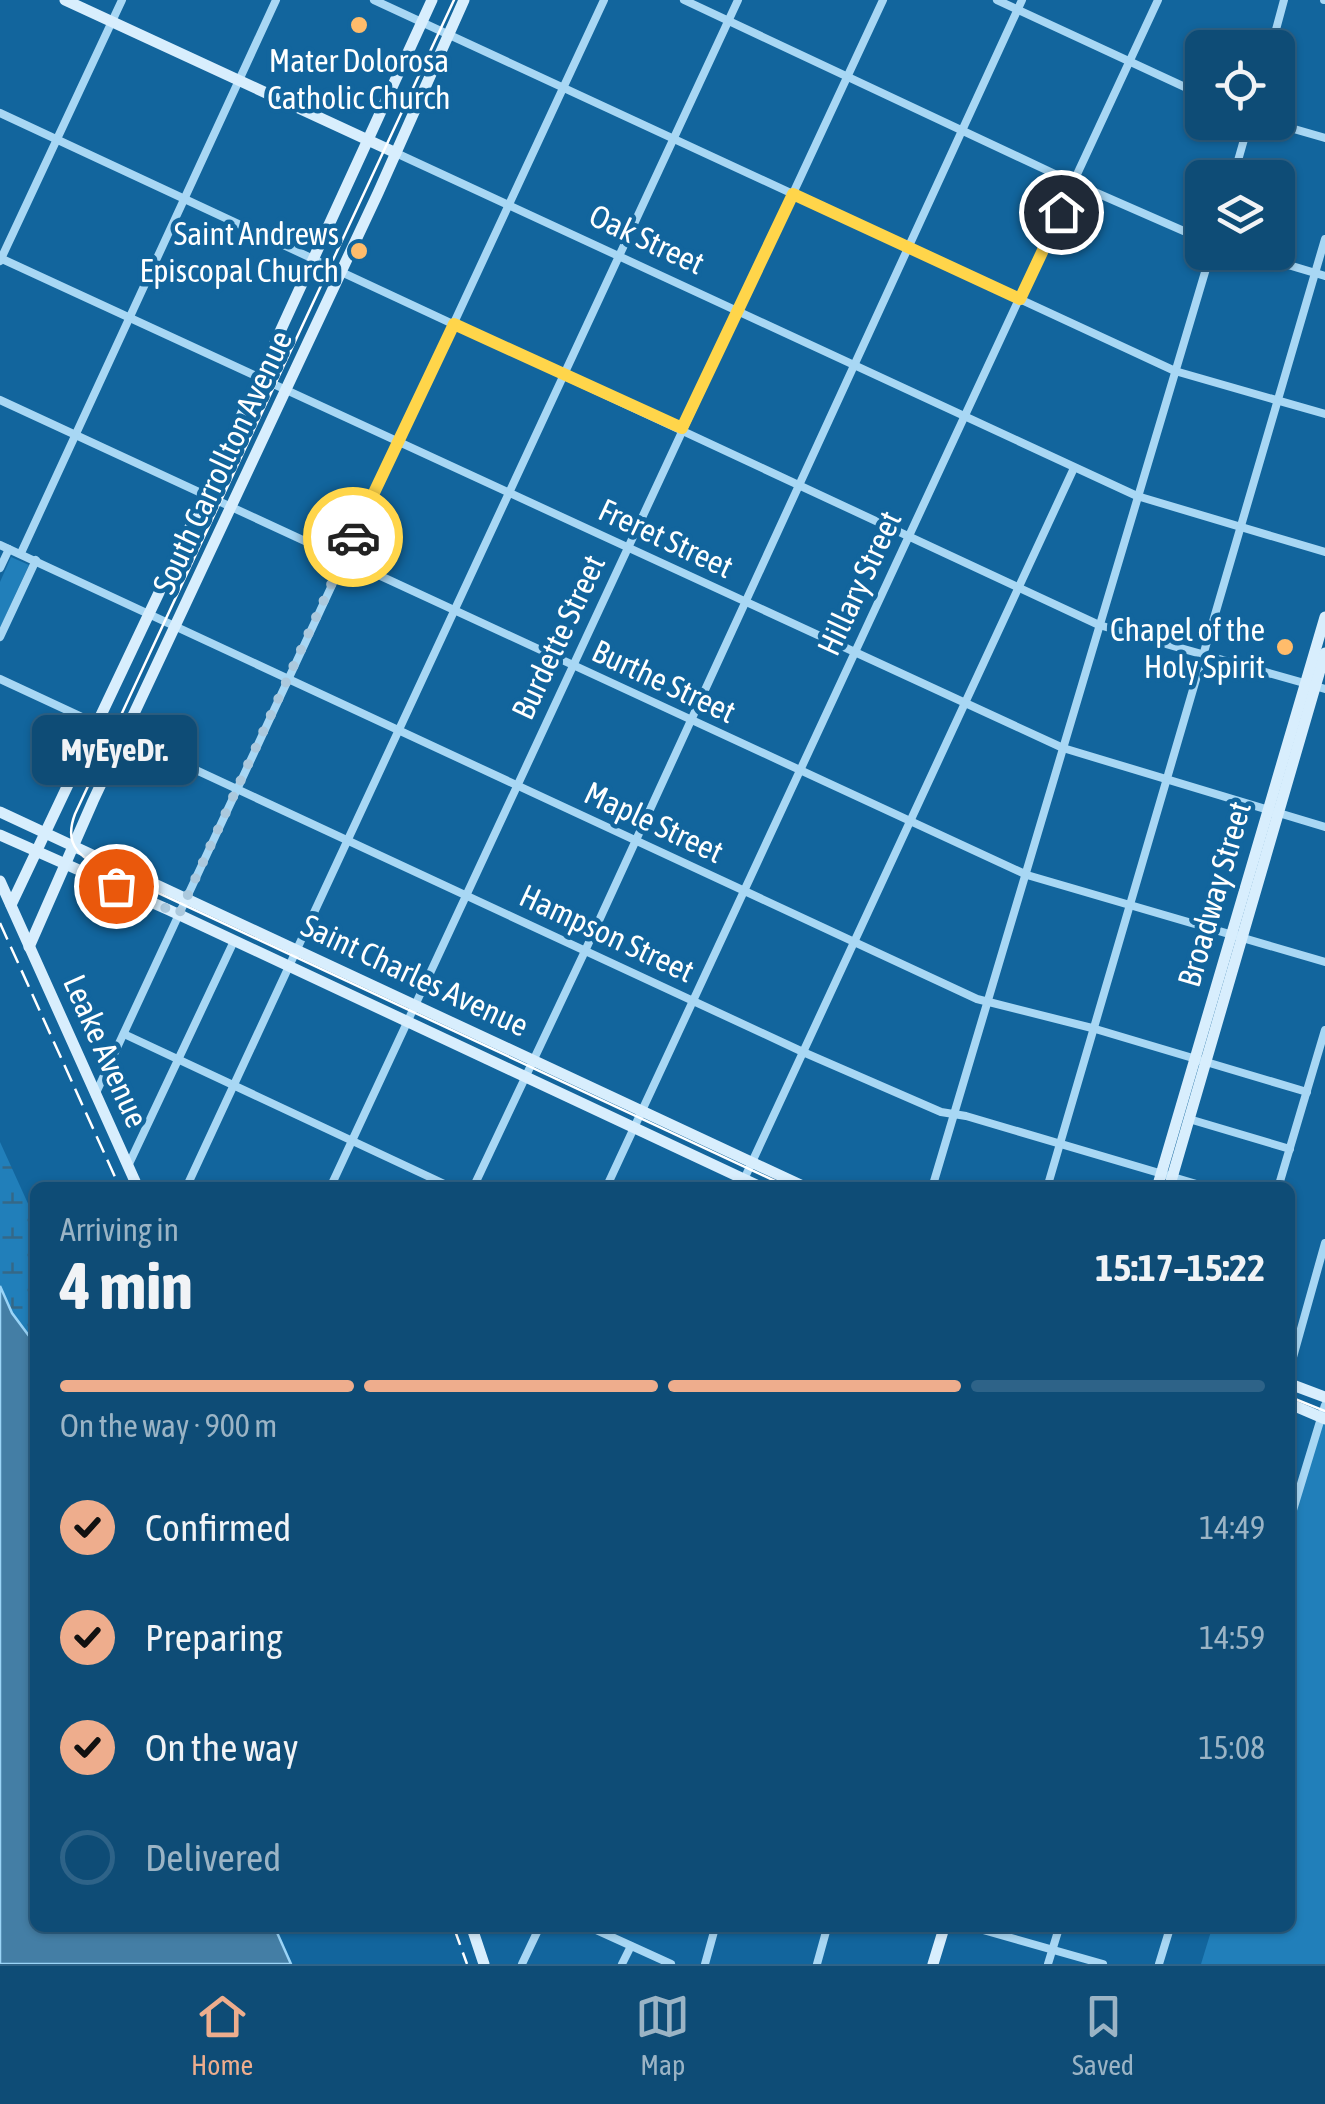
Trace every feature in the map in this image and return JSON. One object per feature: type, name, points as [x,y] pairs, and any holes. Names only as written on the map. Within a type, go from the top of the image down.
[{"type":"main road","name":"Oak Street","points":[[66,0],[396,153]]},
{"type":"main road","name":"South Carrollton Avenue","points":[[11,905],[260,378],[432,0]]},
{"type":"main road","name":"South Carrollton Avenue","points":[[29,947],[464,0]]},
{"type":"main road","name":"Broadway Street","points":[[1315,686],[1325,616]]},
{"type":"main road","name":"Broadway Street","points":[[1167,1179],[1273,812],[1325,654]]},
{"type":"main road","name":"Saint Charles Avenue","points":[[0,812],[794,1182]]},
{"type":"main road","name":"Saint Charles Avenue","points":[[0,835],[526,1076],[740,1182]]},
{"type":"main road","name":"Leake Avenue","points":[[0,881],[136,1182]]},
{"type":"main road","name":"Broadway Street","points":[[1167,1179],[1189,1119],[1200,1059]]},
{"type":"main road","points":[[1295,1386],[1325,1397]]},
{"type":"main road","points":[[1295,1405],[1324,1414]]},
{"type":"main road","points":[[473,1932],[484,1964]]},
{"type":"main road","points":[[933,1964],[943,1932]]},
{"type":"street","points":[[0,259],[122,0]]},
{"type":"street","points":[[0,568],[73,434],[276,0]]},
{"type":"street","points":[[374,0],[1175,371],[1325,414]]},
{"type":"street","points":[[95,1095],[604,0]]},
{"type":"street","points":[[684,0],[1185,232]]},
{"type":"street","points":[[189,1182],[738,0]]},
{"type":"street","name":"Burdette Street","points":[[333,1182],[883,0]]},
{"type":"street","points":[[997,0],[1185,87]]},
{"type":"street","points":[[476,1182],[1022,0]]},
{"type":"street","name":"Hillary Street","points":[[609,1182],[1158,0]]},
{"type":"street","points":[[1275,30],[1284,0]]},
{"type":"street","points":[[0,112],[1099,624],[1315,686]]},
{"type":"street","points":[[1295,129],[1325,138]]},
{"type":"street","name":"Oak Street","points":[[396,153],[1137,496],[1325,552]]},
{"type":"street","points":[[1050,1182],[1278,401],[1320,274],[1325,239]]},
{"type":"street","name":"Freret Street","points":[[0,259],[1063,748],[1325,827]]},
{"type":"street","points":[[1295,267],[1320,274]]},
{"type":"street","points":[[934,1182],[1206,270]]},
{"type":"street","name":"Burthe Street","points":[[0,400],[1027,875],[1325,962]]},
{"type":"street","points":[[742,1182],[1074,468]]},
{"type":"street","name":"Maple Street","points":[[12,549],[516,786],[989,1001],[1307,1092]]},
{"type":"street","points":[[0,637],[36,560]]},
{"type":"street","name":"Hampson Street","points":[[0,679],[803,1052],[953,1115],[1060,1143],[1167,1179]]},
{"type":"street","points":[[128,1166],[234,941]]},
{"type":"street","points":[[1280,1182],[1325,1030]]},
{"type":"street","points":[[124,1034],[440,1182]]},
{"type":"street","points":[[1189,1119],[1290,1149]]},
{"type":"street","points":[[1295,1350],[1325,1243]]},
{"type":"street","points":[[1295,1504],[1324,1414]]},
{"type":"street","points":[[522,1964],[537,1932]]},
{"type":"street","points":[[600,1932],[671,1964]]},
{"type":"street","points":[[705,1964],[715,1932]]},
{"type":"street","points":[[816,1964],[826,1932]]},
{"type":"street","points":[[990,1932],[1103,1964]]},
{"type":"street","points":[[1048,1964],[1058,1932]]},
{"type":"street","points":[[1159,1964],[1169,1932]]},
{"type":"street","points":[[622,1964],[630,1946]]},
{"type":"green space","points":[[11,557],[29,565],[0,628],[0,582]]},
{"type":"green space","points":[[0,1142],[30,1208],[30,1363],[0,1318]]},
{"type":"green space","points":[[1322,1422],[1325,1964],[1201,1964],[1211,1932],[1295,1932],[1295,1509]]},
{"type":"shaded area","points":[[0,1286],[12,1313],[30,1337],[30,1932],[277,1932],[291,1964],[0,1964]]},
{"type":"tram line","points":[[454,0],[75,814],[72,841],[90,861],[777,1182]]},
{"type":"tram line","points":[[1295,1399],[1325,1411]]},
{"type":"railway","points":[[0,923],[117,1182]]},
{"type":"railway","points":[[455,1932],[467,1964]]},
{"type":"way so far","points":[[116,886],[179,914],[353,537]]},
{"type":"place","name":"Mater Dolorosa Catholic Church","points":[[359,25]]},
{"type":"place","name":"Saint Andrews Episcopal Church","points":[[359,251]]},
{"type":"place","name":"Chapel of the Holy Spirit","points":[[1285,647]]},
{"type":"place","name":"MyEyeDr.","points":[[116,886]]},
{"type":"route","points":[[353,537],[454,324],[682,428],[793,194],[1020,299],[1061,212]]}]
